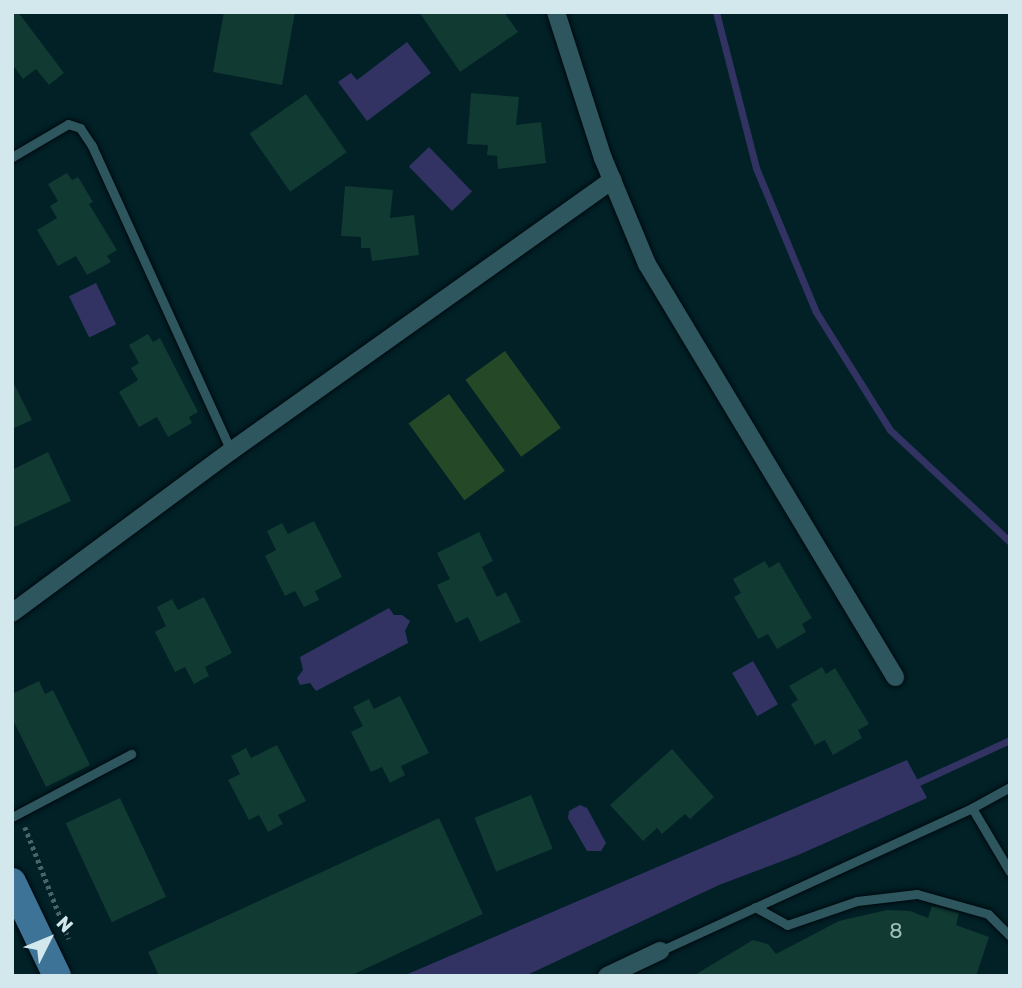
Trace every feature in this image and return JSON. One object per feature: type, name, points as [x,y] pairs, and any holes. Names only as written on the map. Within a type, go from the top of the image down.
[{"type":"main road","points":[[12,882],[57,976]]},
{"type":"street","points":[[556,12],[612,180],[647,264],[895,677]]},
{"type":"street","points":[[12,613],[231,451],[612,180]]},
{"type":"street","points":[[607,976],[660,951]]},
{"type":"lane","points":[[12,157],[68,124],[80,128],[92,146],[231,451]]},
{"type":"lane","points":[[16,815],[131,754]]},
{"type":"lane","points":[[660,951],[972,808],[1010,787]]},
{"type":"lane","points":[[972,808],[1010,872]]},
{"type":"lane","points":[[755,907],[787,925],[857,901],[917,894],[988,914],[1010,936]]},
{"type":"path","points":[[16,815],[70,942]]},
{"type":"green space","points":[[505,351],[561,428],[521,457],[465,380]]},
{"type":"green space","points":[[449,394],[505,471],[464,500],[409,423]]},
{"type":"shaded area","points":[[407,42],[431,73],[367,121],[338,82],[351,73],[357,80]]},
{"type":"shaded area","points":[[429,147],[472,192],[452,211],[409,166]]},
{"type":"shaded area","points":[[96,283],[116,324],[89,337],[69,296]]},
{"type":"shaded area","points":[[389,608],[394,615],[402,615],[410,621],[405,631],[408,643],[316,691],[310,683],[300,685],[297,678],[303,670],[300,657]]},
{"type":"shaded area","points":[[753,661],[778,704],[757,716],[732,673]]},
{"type":"shaded area","points":[[907,760],[927,798],[798,855],[719,885],[525,976],[403,976]]},
{"type":"shaded area","points":[[580,805],[587,808],[606,843],[601,851],[587,851],[568,818],[569,811]]},
{"type":"building","points":[[12,12],[18,12],[64,73],[49,85],[36,69],[23,79],[12,64]]},
{"type":"building","points":[[224,12],[295,12],[282,85],[213,72]]},
{"type":"building","points":[[419,12],[504,12],[518,32],[460,72]]},
{"type":"building","points":[[471,93],[519,97],[516,125],[541,122],[546,163],[498,169],[497,156],[487,155],[488,145],[467,144]]},
{"type":"building","points":[[306,94],[347,152],[290,192],[249,134]]},
{"type":"building","points":[[67,173],[72,180],[78,177],[93,202],[89,204],[117,250],[107,256],[111,262],[87,275],[76,256],[58,266],[37,230],[57,218],[50,206],[58,201],[48,184]]},
{"type":"building","points":[[345,186],[393,190],[390,218],[414,215],[419,255],[372,261],[370,248],[361,248],[361,237],[341,236]]},
{"type":"building","points":[[148,334],[153,342],[160,338],[198,412],[189,417],[192,423],[168,437],[157,417],[139,427],[119,392],[138,380],[131,368],[139,363],[129,345]]},
{"type":"building","points":[[12,380],[32,420],[12,429]]},
{"type":"building","points":[[48,452],[71,501],[12,528],[12,470]]},
{"type":"building","points":[[314,521],[342,577],[315,591],[319,600],[304,607],[295,591],[285,596],[265,556],[276,550],[267,531],[282,523],[288,534]]},
{"type":"building","points":[[479,532],[493,561],[482,567],[497,597],[506,592],[521,622],[480,642],[468,617],[456,623],[437,585],[450,579],[437,553]]},
{"type":"building","points":[[765,561],[769,568],[779,562],[812,618],[802,624],[806,632],[777,649],[768,634],[758,639],[734,597],[741,593],[733,579]]},
{"type":"building","points":[[204,597],[232,653],[205,667],[209,676],[194,684],[185,667],[175,672],[155,632],[166,626],[157,607],[172,599],[178,610]]},
{"type":"building","points":[[822,667],[826,674],[835,668],[869,724],[858,730],[862,738],[833,755],[825,740],[815,745],[791,704],[798,700],[789,686]]},
{"type":"building","points":[[39,681],[45,694],[53,690],[90,765],[46,787],[12,718],[12,694]]},
{"type":"building","points":[[400,696],[429,753],[401,766],[405,775],[390,783],[382,767],[371,772],[351,732],[363,726],[353,707],[369,699],[374,709]]},
{"type":"building","points":[[277,745],[306,801],[278,815],[283,824],[268,832],[259,815],[249,820],[228,780],[240,774],[231,756],[246,748],[251,758]]},
{"type":"building","points":[[672,749],[714,797],[690,819],[685,814],[662,834],[657,828],[643,841],[610,805]]},
{"type":"building","points":[[531,795],[553,849],[496,872],[474,818]]},
{"type":"building","points":[[120,798],[166,897],[112,922],[66,823]]},
{"type":"building","points":[[439,818],[483,914],[350,976],[159,976],[148,952]]},
{"type":"building","points":[[932,906],[959,913],[956,925],[989,937],[976,976],[693,976],[753,940],[768,944],[776,954],[839,921],[887,910],[910,911],[928,918]]},
{"type":"waterway","points":[[716,12],[756,168],[816,312],[890,430],[1010,542]]},
{"type":"waterway","points":[[912,785],[1010,740]]}]
